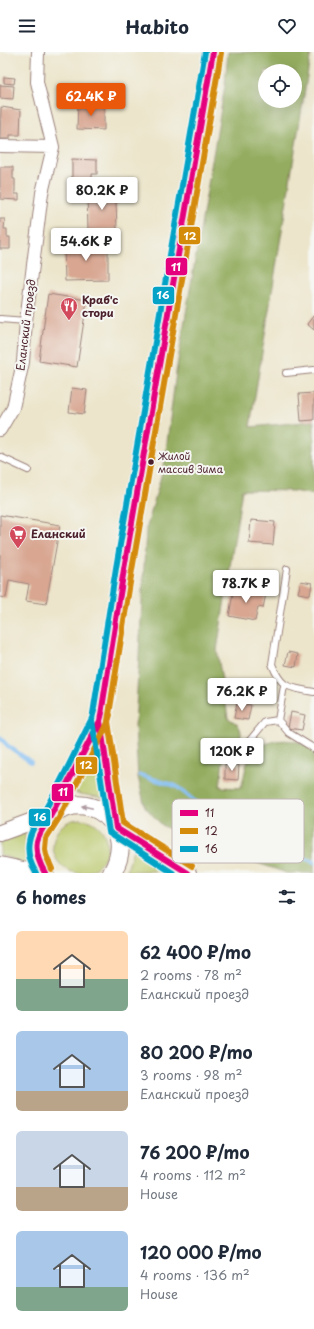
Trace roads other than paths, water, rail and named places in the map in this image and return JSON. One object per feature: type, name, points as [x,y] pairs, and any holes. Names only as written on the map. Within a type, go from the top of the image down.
[{"type":"main road","points":[[112,873],[118,863],[121,851],[120,839],[116,828],[100,722],[123,575],[212,52]]},
{"type":"main road","points":[[45,873],[37,855],[36,844],[39,833],[44,823],[52,814],[100,722]]},
{"type":"main road","points":[[0,833],[52,814],[63,808],[75,805],[87,806],[99,810],[109,818],[116,828],[188,873]]},
{"type":"main road","points":[[0,866],[37,873]]},
{"type":"street","points":[[0,146],[53,147],[37,82],[38,52]]},
{"type":"street","name":"Еланский проезд","points":[[0,430],[13,408],[23,362],[26,321],[42,193],[53,147]]},
{"type":"lane","points":[[0,320],[26,321]]},
{"type":"lane","points":[[286,373],[314,370]]},
{"type":"lane","points":[[0,457],[28,470]]},
{"type":"lane","points":[[287,569],[272,664],[276,676],[284,686],[314,692]]},
{"type":"lane","points":[[278,720],[284,686]]},
{"type":"lane","points":[[278,720],[289,733],[314,749]]},
{"type":"lane","points":[[237,756],[265,722],[278,720]]},
{"type":"waterway","points":[[0,738],[8,746],[31,762]]},
{"type":"waterway","points":[[140,775],[176,786],[192,799]]},
{"type":"waterway","points":[[304,858],[314,862]]},
{"type":"place","name":"Краб'с стори","points":[[69,321]]},
{"type":"place","name":"Жилой массив Зима","points":[[151,462]]},
{"type":"place","name":"Еланский","points":[[18,549]]}]
